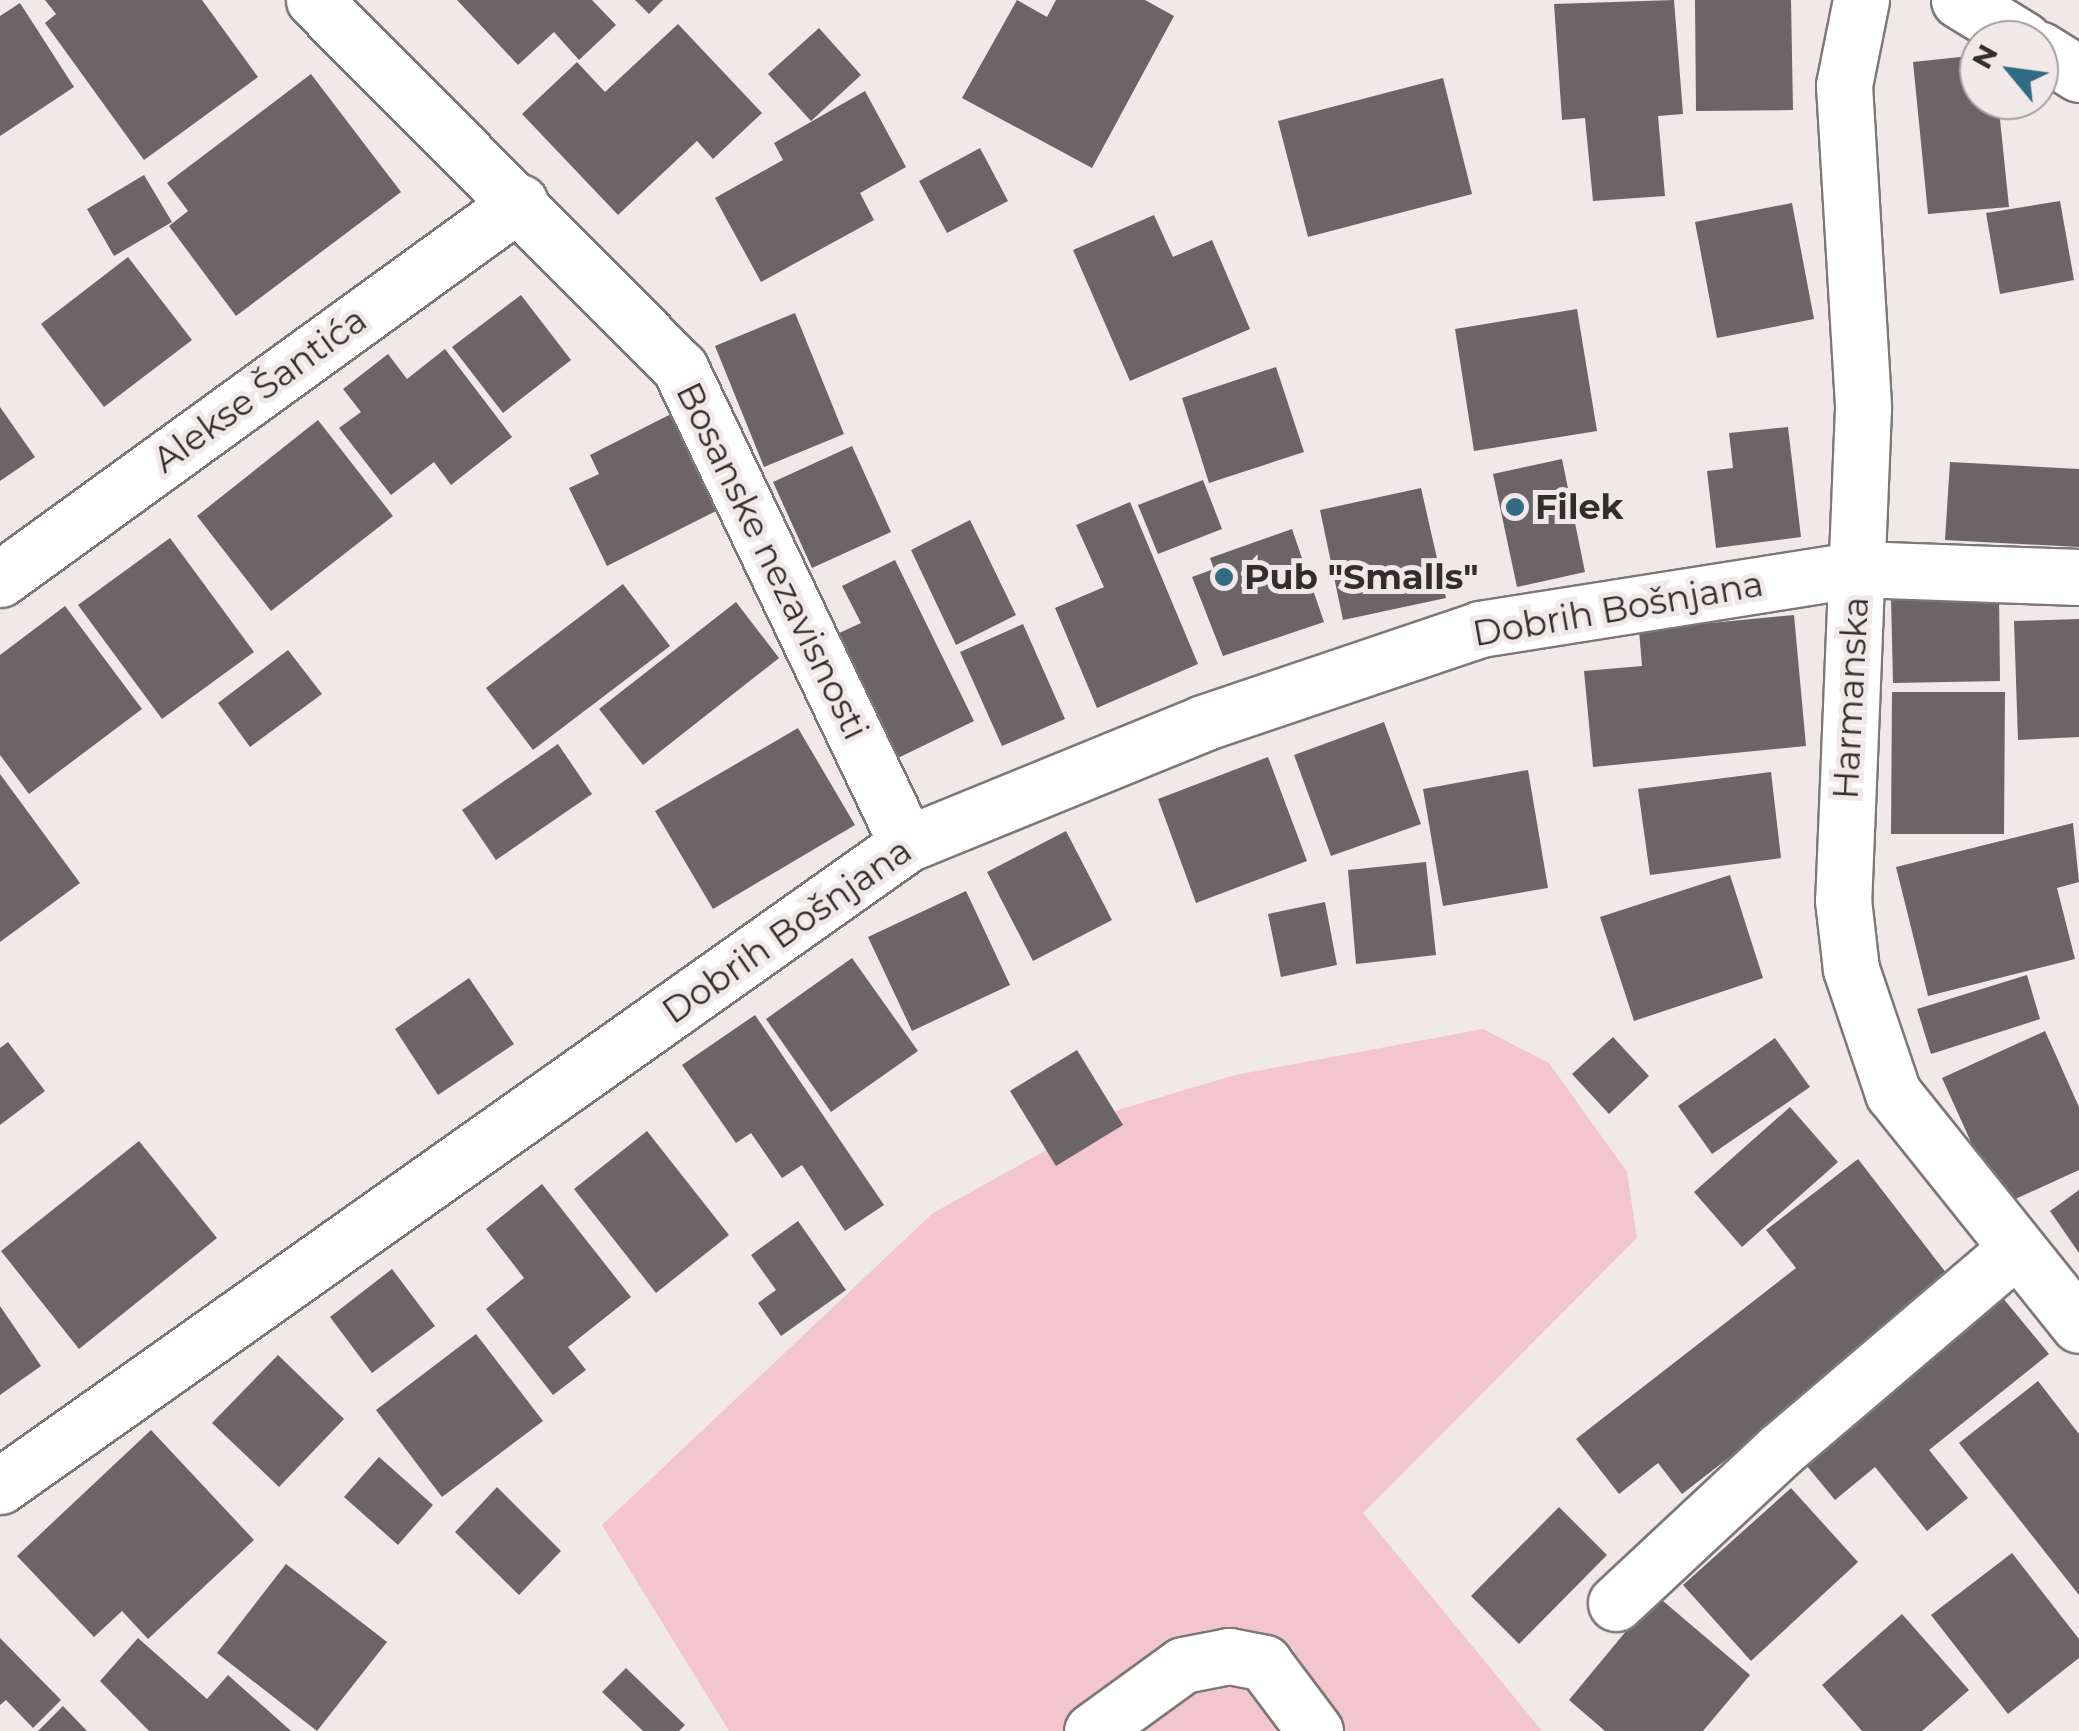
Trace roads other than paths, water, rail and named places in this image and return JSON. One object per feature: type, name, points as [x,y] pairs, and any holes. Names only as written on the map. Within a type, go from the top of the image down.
[{"type":"street","name":"Harmanska","points":[[1861,0],[1844,86],[1863,408],[1843,900],[1850,969],[1893,1093],[2079,1325]]},
{"type":"street","points":[[1959,0],[1992,20]]},
{"type":"street","name":"Bosanske nezavisnosti","points":[[335,7],[680,368],[907,844]]},
{"type":"street","name":"Alekse Šantića","points":[[0,578],[520,202]]},
{"type":"street","name":"Dobrih Bošnjana","points":[[0,1486],[907,844],[1203,723],[1480,629],[1858,569],[2079,578]]},
{"type":"street","points":[[1616,1603],[1780,1450],[2016,1249]]},
{"type":"street","points":[[1092,1731],[1184,1665],[1229,1656],[1264,1663],[1314,1731]]},
{"type":"place","name":"Filek","points":[[1515,507]]},
{"type":"place","name":"Pub \"Smalls\"","points":[[1224,577]]}]
